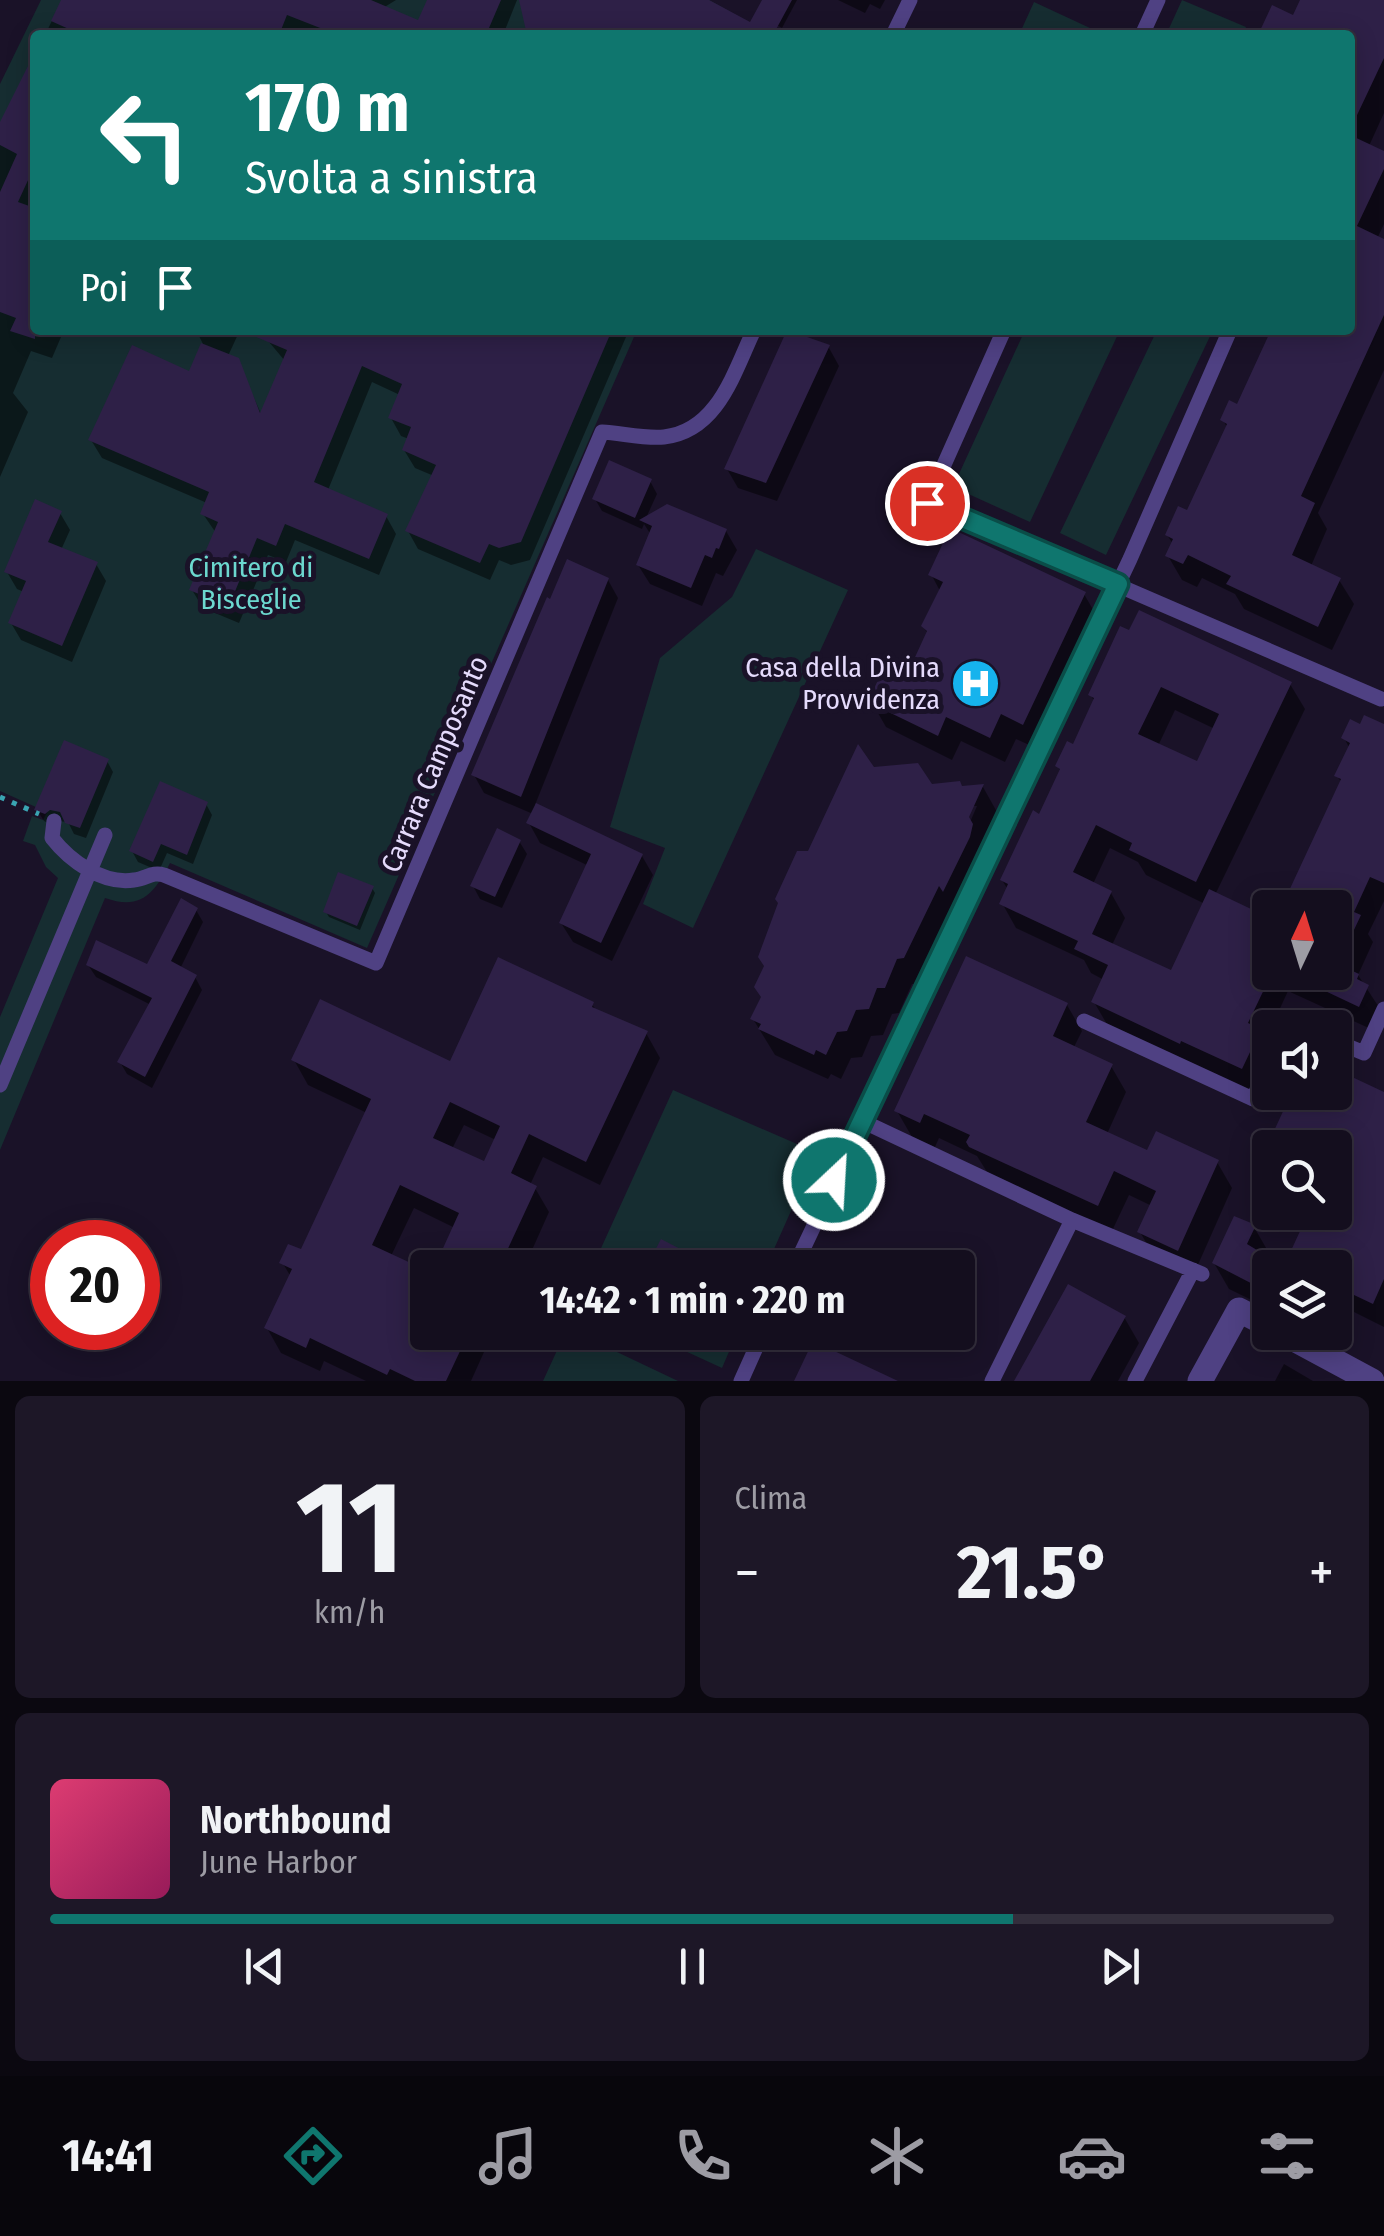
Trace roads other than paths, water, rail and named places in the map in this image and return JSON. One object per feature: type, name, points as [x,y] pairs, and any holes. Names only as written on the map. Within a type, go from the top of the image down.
[{"type":"street","points":[[1200,1381],[1239,1310],[1252,1317]]},
{"type":"street","points":[[1314,1350],[1372,1381]]},
{"type":"lane","points":[[895,30],[910,0]]},
{"type":"lane","points":[[1144,30],[1158,0]]},
{"type":"lane","name":"Carrara Camposanto","points":[[49,818],[52,838],[64,854],[90,869],[121,881],[157,872],[164,874],[376,964],[602,432],[663,437],[693,428],[719,404],[752,335]]},
{"type":"lane","points":[[1002,335],[927,503],[1381,699]]},
{"type":"lane","points":[[802,1250],[1118,584],[1228,335]]},
{"type":"lane","points":[[0,1085],[105,835]]},
{"type":"lane","points":[[1352,1049],[1364,1054],[1380,1029],[1384,1009]]},
{"type":"lane","points":[[1084,1021],[1252,1099]]},
{"type":"lane","points":[[862,1121],[1072,1220],[1198,1272],[1136,1381]]},
{"type":"lane","points":[[992,1381],[1072,1220]]},
{"type":"lane","points":[[741,1381],[756,1350]]},
{"type":"place","name":"Casa della Divina Provvidenza","points":[[975,683]]},
{"type":"park label","name":"Cimitero di Bisceglie","points":[[251,583]]}]
